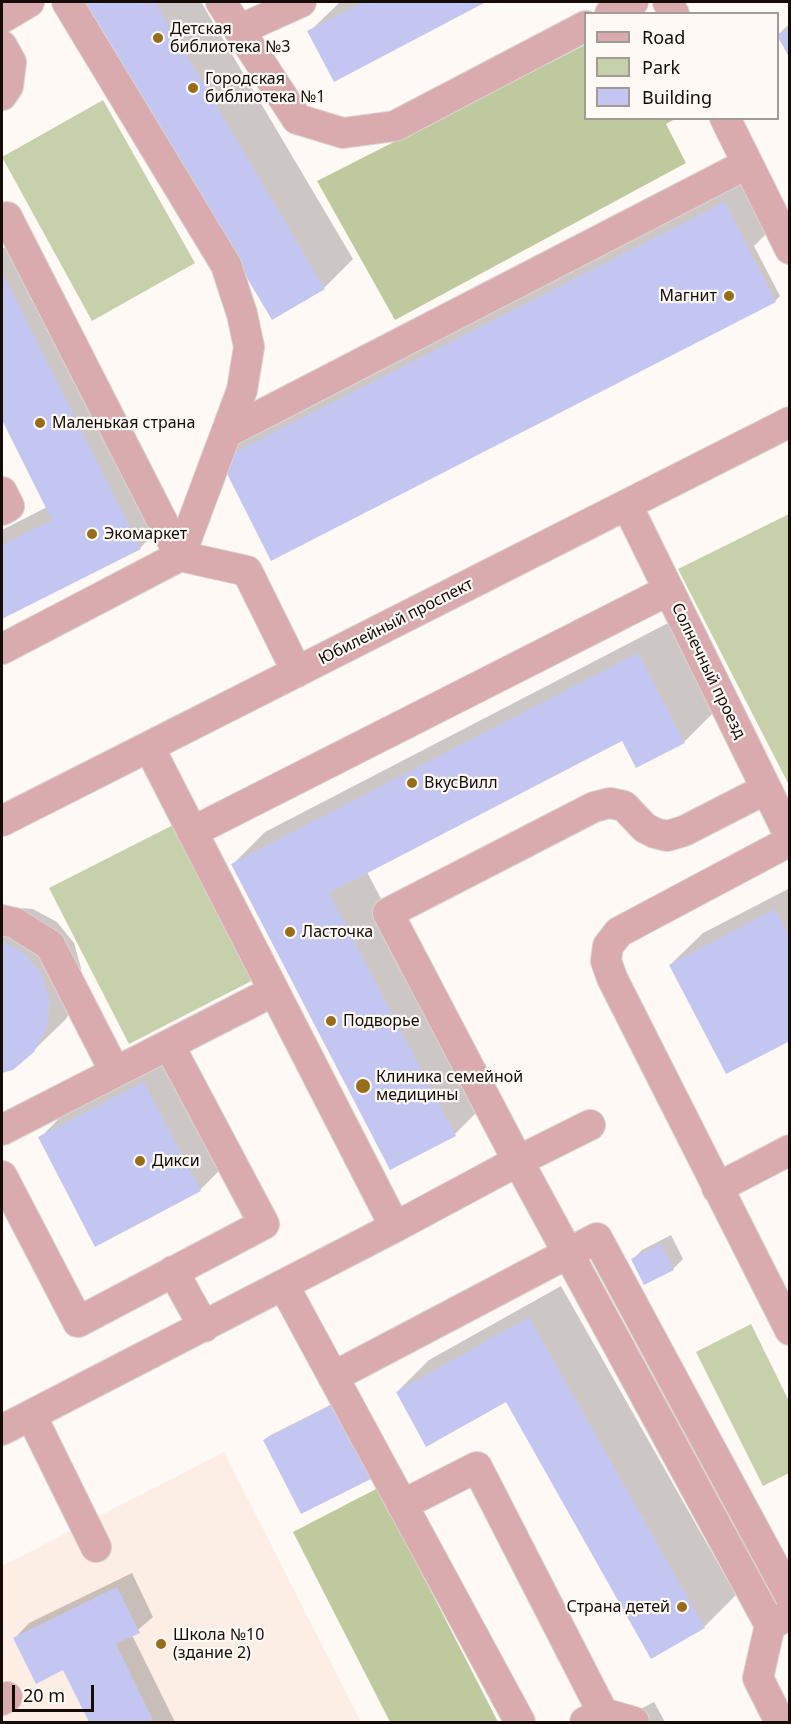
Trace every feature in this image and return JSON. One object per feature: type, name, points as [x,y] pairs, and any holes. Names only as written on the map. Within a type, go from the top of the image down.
[{"type":"street","points":[[2,18],[29,2]]},
{"type":"street","points":[[67,2],[226,265],[242,314],[249,347],[242,390],[180,556]]},
{"type":"street","points":[[221,2],[297,119],[342,133],[395,126],[584,27]]},
{"type":"street","points":[[239,30],[301,2]]},
{"type":"street","points":[[614,12],[633,2]]},
{"type":"street","points":[[2,46],[11,62],[8,86],[2,95]]},
{"type":"street","points":[[726,120],[789,249]]},
{"type":"street","points":[[226,433],[747,164]]},
{"type":"street","points":[[3,215],[180,556]]},
{"type":"street","name":"Юбилейный проспект","points":[[2,821],[789,422]]},
{"type":"street","points":[[2,492],[9,506],[2,510]]},
{"type":"street","name":"Солнечный проезд","points":[[627,504],[789,839]]},
{"type":"street","points":[[2,649],[180,556],[247,571],[297,672]]},
{"type":"street","points":[[192,832],[669,590]]},
{"type":"street","points":[[149,747],[395,1227]]},
{"type":"street","points":[[766,789],[684,831],[668,836],[645,828],[624,806],[610,802],[594,807],[388,913],[567,1254],[780,1620],[758,1678],[780,1722]]},
{"type":"street","points":[[789,839],[636,920],[619,932],[608,946],[606,961],[612,978],[789,1330]]},
{"type":"street","points":[[2,920],[15,923],[50,945],[115,1072]]},
{"type":"street","points":[[2,1130],[274,991]]},
{"type":"street","points":[[2,1176],[78,1322],[264,1224],[169,1045]]},
{"type":"street","points":[[2,1430],[284,1286],[590,1125]]},
{"type":"street","points":[[717,1188],[789,1150]]},
{"type":"street","points":[[333,1377],[597,1238],[789,1596]]},
{"type":"street","points":[[173,1272],[204,1327]]},
{"type":"street","points":[[284,1286],[520,1722]]},
{"type":"street","points":[[31,1415],[96,1547]]},
{"type":"street","points":[[402,1505],[477,1467],[594,1718],[634,1722]]},
{"type":"shaded area","name":"Школа №10 (здание 2)","points":[[224,1452],[361,1722],[2,1722],[2,1566]]},
{"type":"green space","points":[[584,46],[584,120],[673,120],[666,124],[686,163],[395,320],[317,181]]},
{"type":"green space","points":[[103,100],[195,263],[92,321],[2,157]]},
{"type":"green space","points":[[789,514],[789,785],[678,569]]},
{"type":"green space","points":[[177,823],[257,978],[129,1044],[49,888]]},
{"type":"green space","points":[[751,1324],[789,1401],[789,1473],[763,1486],[696,1352]]},
{"type":"green space","points":[[378,1488],[498,1722],[390,1722],[293,1532]]},
{"type":"building","points":[[83,2],[155,2],[325,289],[272,320]]},
{"type":"building","points":[[363,2],[486,2],[334,82],[307,31]]},
{"type":"building","points":[[790,28],[790,59],[779,39],[779,34]]},
{"type":"building","points":[[725,202],[776,302],[271,561],[220,460]]},
{"type":"building","points":[[2,272],[141,549],[2,619],[2,545],[52,520],[2,420]]},
{"type":"building","points":[[638,653],[685,743],[636,768],[622,741],[329,893],[456,1136],[390,1170],[231,864]]},
{"type":"building","points":[[775,909],[790,937],[790,1041],[726,1074],[669,965]]},
{"type":"building","points":[[2,941],[25,954],[42,975],[50,1001],[47,1028],[34,1052],[13,1070],[2,1073]]},
{"type":"building","points":[[144,1082],[201,1191],[95,1247],[38,1137]]},
{"type":"building","points":[[661,1244],[674,1270],[644,1285],[631,1259]]},
{"type":"building","points":[[529,1317],[705,1628],[651,1659],[506,1402],[426,1447],[396,1392]]},
{"type":"building","points":[[337,1402],[375,1477],[301,1514],[263,1440]]},
{"type":"building","points":[[117,1587],[140,1633],[116,1644],[154,1722],[89,1722],[63,1670],[36,1684],[13,1638]]},
{"type":"place","name":"Детская библиотека №3","points":[[158,38]]},
{"type":"place","name":"Городская библиотека №1","points":[[193,88]]},
{"type":"place","name":"Магнит","points":[[729,296]]},
{"type":"place","name":"Маленькая страна","points":[[40,423]]},
{"type":"place","name":"Экомаркет","points":[[92,534]]},
{"type":"place","name":"ВкусВилл","points":[[412,783]]},
{"type":"place","name":"Ласточка","points":[[290,932]]},
{"type":"place","name":"Подворье","points":[[331,1021]]},
{"type":"place","name":"Клиника семейной медицины","points":[[363,1086]]},
{"type":"place","name":"Дикси","points":[[140,1161]]},
{"type":"place","name":"Страна детей","points":[[682,1607]]},
{"type":"place","name":"Школа №10 (здание 2)","points":[[161,1644]]}]
